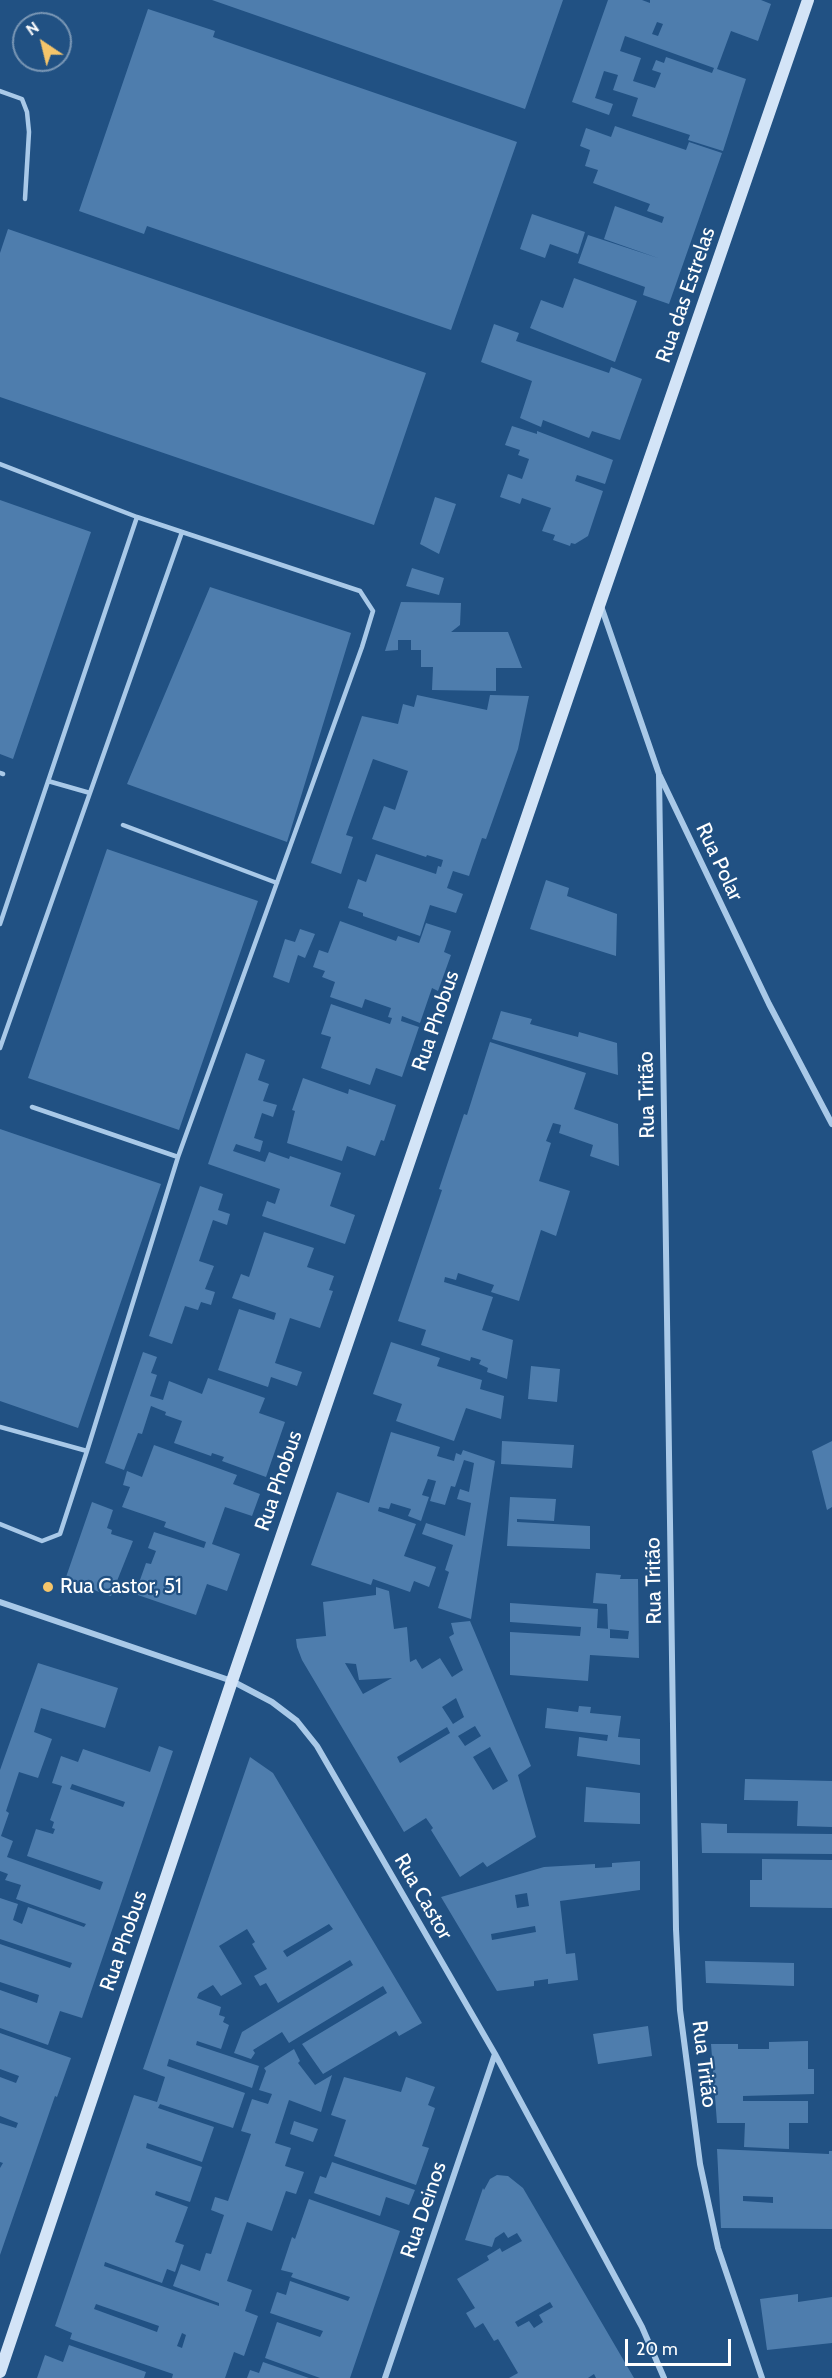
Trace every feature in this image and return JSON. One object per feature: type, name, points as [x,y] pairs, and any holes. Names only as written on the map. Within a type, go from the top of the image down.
[{"type":"street","name":"Rua das Estrelas","points":[[600,603],[808,0]]},
{"type":"street","name":"Rua Polar","points":[[600,603],[659,774],[764,993],[832,1124]]},
{"type":"street","name":"Rua Phobus","points":[[0,2372],[232,1681],[600,603]]},
{"type":"street","name":"Rua Tritão","points":[[659,774],[676,1929],[680,1998],[700,2164],[718,2248],[762,2378]]},
{"type":"street","name":"Rua Castor","points":[[0,1602],[232,1681],[272,1702],[297,1721],[317,1746],[495,2054],[642,2327],[664,2378]]},
{"type":"street","name":"Rua Deinos","points":[[385,2378],[495,2054]]},
{"type":"lane","points":[[0,91],[22,99],[27,112],[29,132],[25,199]]},
{"type":"lane","points":[[0,464],[138,517],[360,591],[373,611],[178,1157],[60,1534],[42,1541],[0,1524]]},
{"type":"lane","points":[[0,924],[138,517]]},
{"type":"lane","points":[[0,1048],[182,532]]},
{"type":"lane","points":[[48,781],[90,793]]},
{"type":"lane","points":[[123,825],[277,883]]},
{"type":"lane","points":[[32,1107],[178,1157]]},
{"type":"lane","points":[[0,1427],[87,1451]]},
{"type":"building","points":[[212,0],[563,0],[525,109]]},
{"type":"building","points":[[608,0],[642,0],[650,3],[650,0],[761,0],[771,4],[758,41],[731,31],[717,69],[746,79],[723,151],[688,140],[690,135],[632,116],[638,98],[613,90],[618,75],[604,71],[595,98],[613,104],[609,115],[572,102]],"holes":[[[657,22],[663,24],[658,36],[652,34]],[[625,36],[714,68],[712,73],[666,57],[664,63],[656,60],[652,70],[661,73],[655,88],[633,81],[641,58],[620,51]]]},
{"type":"building","points":[[148,9],[215,31],[213,37],[517,142],[451,330],[147,226],[144,234],[79,211]]},
{"type":"building","points":[[615,126],[686,150],[689,142],[722,153],[669,304],[643,295],[645,287],[578,263],[588,235],[658,258],[604,239],[615,206],[662,223],[664,217],[647,211],[650,204],[593,183],[598,170],[585,166],[590,150],[580,146],[586,128],[611,137]]},
{"type":"building","points":[[532,214],[585,232],[578,254],[550,244],[545,258],[520,249]]},
{"type":"building","points":[[8,229],[426,373],[374,525],[0,397],[0,253]]},
{"type":"building","points":[[574,278],[637,301],[615,362],[530,328],[541,300],[563,308]]},
{"type":"building","points":[[494,324],[519,333],[516,341],[609,373],[611,367],[642,379],[620,440],[592,431],[589,438],[543,420],[541,427],[520,418],[532,381],[481,362]]},
{"type":"building","points":[[512,426],[537,434],[537,431],[613,460],[605,484],[577,475],[575,481],[603,491],[588,536],[575,544],[571,543],[570,546],[553,540],[555,535],[542,531],[551,508],[522,498],[520,504],[500,497],[508,474],[522,479],[529,459],[518,455],[520,450],[505,445]]},
{"type":"building","points":[[435,497],[456,504],[439,554],[420,544]]},
{"type":"building","points":[[0,500],[91,532],[13,759],[0,754]]},
{"type":"building","points":[[412,568],[444,578],[439,595],[406,586]]},
{"type":"building","points":[[210,587],[351,633],[287,842],[127,784]]},
{"type":"building","points":[[401,602],[461,603],[460,625],[451,632],[508,632],[522,668],[496,668],[496,691],[432,690],[433,667],[421,667],[421,650],[411,650],[411,640],[398,640],[398,650],[385,651]]},
{"type":"building","points":[[417,695],[487,710],[490,695],[529,696],[518,749],[486,839],[482,838],[469,876],[453,871],[447,888],[463,894],[456,913],[430,905],[420,936],[363,916],[363,913],[348,908],[358,879],[366,882],[376,854],[436,874],[438,866],[441,867],[443,860],[427,855],[426,857],[372,839],[384,806],[395,810],[408,771],[373,759],[346,835],[353,837],[341,874],[311,863],[362,716],[398,724],[403,704],[414,707]]},
{"type":"building","points":[[107,849],[258,901],[179,1130],[28,1078]]},
{"type":"building","points":[[546,880],[569,888],[567,896],[617,914],[616,956],[530,929]]},
{"type":"building","points":[[340,921],[396,941],[398,936],[419,943],[426,923],[451,931],[444,952],[451,955],[438,991],[432,988],[420,1023],[402,1016],[401,1021],[419,1027],[402,1077],[376,1068],[370,1085],[321,1068],[331,1037],[321,1034],[331,1004],[390,1024],[392,1018],[388,1017],[391,1008],[365,999],[362,1008],[330,997],[335,982],[322,977],[325,971],[313,967],[319,950],[328,953]]},
{"type":"building","points":[[300,929],[315,934],[305,958],[298,955],[289,983],[273,977],[285,939],[295,942]]},
{"type":"building","points":[[501,1011],[532,1019],[530,1024],[578,1037],[579,1032],[617,1043],[618,1075],[492,1039]]},
{"type":"building","points":[[490,1042],[586,1073],[574,1109],[618,1124],[619,1166],[590,1156],[593,1145],[559,1133],[561,1125],[553,1123],[546,1141],[551,1143],[539,1181],[570,1191],[556,1236],[541,1230],[519,1301],[491,1292],[494,1285],[458,1273],[456,1280],[445,1277],[444,1282],[493,1297],[482,1330],[513,1340],[507,1379],[487,1372],[488,1368],[479,1364],[481,1360],[471,1357],[470,1361],[421,1345],[426,1330],[398,1321],[442,1190],[439,1189],[464,1114],[467,1115]]},
{"type":"building","points":[[246,1053],[265,1060],[258,1080],[269,1084],[263,1101],[277,1105],[273,1117],[262,1113],[254,1138],[263,1141],[260,1152],[236,1144],[233,1151],[265,1162],[269,1152],[289,1159],[290,1156],[341,1173],[330,1206],[355,1215],[345,1244],[262,1216],[267,1201],[275,1204],[280,1189],[208,1164]]},
{"type":"building","points":[[303,1078],[348,1094],[349,1089],[396,1105],[384,1141],[381,1140],[375,1156],[347,1146],[342,1161],[287,1143],[295,1111],[292,1110]]},
{"type":"building","points":[[0,1129],[161,1184],[78,1428],[0,1401]]},
{"type":"building","points":[[200,1186],[223,1194],[218,1210],[230,1214],[227,1225],[213,1220],[199,1261],[214,1266],[205,1289],[215,1292],[211,1305],[201,1302],[198,1310],[185,1306],[172,1344],[149,1336]]},
{"type":"building","points":[[264,1232],[314,1248],[307,1267],[334,1276],[329,1290],[333,1291],[320,1328],[290,1318],[275,1363],[302,1372],[297,1386],[271,1377],[268,1387],[218,1370],[239,1309],[274,1320],[276,1313],[232,1298],[241,1274],[249,1277]]},
{"type":"building","points":[[391,1342],[440,1358],[437,1366],[482,1380],[480,1389],[504,1396],[501,1419],[466,1408],[454,1441],[396,1421],[402,1404],[373,1394]]},
{"type":"building","points":[[143,1352],[157,1357],[151,1373],[157,1375],[150,1396],[163,1400],[169,1381],[202,1394],[208,1378],[265,1398],[259,1413],[285,1422],[266,1477],[222,1461],[224,1457],[212,1453],[211,1456],[174,1443],[182,1421],[165,1415],[166,1412],[151,1406],[142,1434],[138,1433],[124,1470],[105,1463]]},
{"type":"building","points":[[531,1366],[560,1369],[557,1402],[528,1399]]},
{"type":"building","points":[[391,1432],[440,1447],[437,1456],[454,1461],[456,1453],[461,1455],[463,1450],[495,1461],[471,1619],[438,1608],[449,1572],[445,1570],[453,1545],[422,1534],[426,1523],[465,1536],[471,1503],[457,1499],[460,1489],[469,1492],[474,1463],[464,1460],[455,1487],[451,1486],[445,1505],[430,1501],[436,1481],[428,1479],[422,1495],[429,1497],[421,1521],[408,1516],[411,1509],[391,1503],[389,1509],[379,1507],[378,1511],[416,1524],[404,1556],[436,1567],[429,1587],[414,1581],[410,1592],[373,1579],[371,1585],[311,1565],[337,1492],[369,1503]]},
{"type":"building","points":[[502,1441],[574,1445],[572,1468],[501,1464]]},
{"type":"building","points":[[832,1441],[832,1507],[827,1510],[812,1451]]},
{"type":"building","points":[[154,1445],[237,1475],[233,1484],[260,1494],[252,1516],[225,1507],[212,1544],[240,1554],[227,1591],[207,1584],[196,1615],[135,1594],[146,1563],[151,1564],[156,1551],[148,1548],[154,1532],[204,1548],[206,1542],[164,1527],[166,1522],[122,1507],[130,1487],[123,1485],[127,1471],[142,1477]]},
{"type":"building","points":[[510,1497],[556,1499],[554,1521],[517,1519],[517,1522],[590,1526],[590,1549],[507,1546]]},
{"type":"building","points":[[92,1502],[113,1510],[107,1528],[112,1530],[111,1534],[133,1541],[111,1596],[65,1580]]},
{"type":"building","points":[[596,1573],[621,1575],[620,1579],[638,1579],[639,1658],[590,1655],[588,1681],[510,1675],[510,1632],[580,1636],[581,1627],[510,1622],[510,1603],[598,1609],[597,1628],[608,1629],[607,1604],[593,1603]],"holes":[[[610,1629],[629,1631],[628,1639],[610,1638]]]},
{"type":"building","points":[[376,1587],[389,1591],[394,1629],[407,1627],[410,1662],[416,1659],[422,1669],[440,1658],[452,1677],[463,1670],[449,1637],[454,1634],[451,1623],[470,1621],[531,1766],[518,1775],[536,1837],[487,1867],[483,1862],[460,1877],[426,1818],[404,1832],[302,1660],[297,1647],[296,1639],[326,1636],[323,1602],[376,1595]],"holes":[[[345,1663],[356,1664],[359,1680],[392,1678],[363,1694]],[[456,1698],[464,1717],[453,1724],[442,1707]],[[475,1726],[481,1736],[465,1746],[458,1736]],[[447,1727],[450,1733],[400,1763],[397,1757]],[[490,1747],[508,1781],[493,1790],[473,1757]]]},
{"type":"building","points":[[38,1663],[118,1688],[105,1728],[41,1708],[34,1732],[52,1739],[38,1778],[19,1772],[6,1811],[9,1813],[1,1836],[13,1841],[7,1857],[100,1890],[103,1882],[27,1856],[36,1829],[53,1834],[55,1829],[52,1828],[54,1822],[50,1820],[62,1786],[52,1783],[61,1756],[78,1762],[83,1749],[150,1772],[159,1746],[173,1751],[82,2018],[60,2011],[48,2045],[0,2028],[0,1990],[37,2003],[39,1995],[0,1982],[0,1944],[70,1968],[72,1963],[0,1939],[0,1898],[18,1904],[13,1920],[22,1924],[28,1907],[84,1927],[86,1924],[16,1899],[21,1885],[5,1880],[8,1874],[0,1871],[0,1770]],"holes":[[[72,1784],[125,1802],[123,1807],[70,1789]]]},
{"type":"building","points":[[579,1706],[591,1707],[590,1713],[621,1716],[618,1737],[640,1739],[640,1765],[577,1756],[579,1737],[607,1741],[608,1735],[545,1728],[547,1708],[578,1712]]},
{"type":"building","points":[[250,1757],[273,1773],[422,2023],[399,2036],[396,2031],[323,2074],[302,2044],[387,1993],[383,1986],[289,2043],[282,2032],[253,2050],[255,2053],[251,2059],[234,2053],[242,2032],[353,1965],[350,1960],[278,2003],[266,1983],[260,1986],[254,1976],[267,1969],[252,1944],[255,1942],[247,1929],[219,1946],[242,1984],[221,1996],[213,1985],[199,1993],[197,1998],[221,2007],[219,2015],[225,2017],[223,2022],[229,2025],[221,2049],[197,2041],[196,2045],[259,2066],[252,2088],[169,2059],[167,2066],[245,2093],[233,2128],[160,2104],[158,2108],[214,2127],[202,2162],[147,2143],[146,2148],[202,2167],[190,2202],[156,2191],[155,2195],[188,2207],[175,2242],[184,2245],[175,2272],[167,2269],[162,2283],[105,2262],[104,2266],[219,2306],[219,2303],[173,2286],[181,2264],[200,2271],[206,2253],[211,2254],[224,2215],[211,2210],[215,2197],[228,2201],[251,2134],[241,2131],[252,2099],[268,2104],[272,2094],[259,2090],[266,2071],[264,2068],[294,2049],[300,2061],[298,2063],[315,2085],[332,2075],[321,2112],[289,2100],[275,2143],[291,2148],[285,2166],[304,2172],[296,2194],[286,2191],[272,2231],[247,2222],[227,2281],[252,2290],[245,2311],[258,2316],[244,2356],[234,2352],[225,2378],[172,2378],[173,2374],[70,2339],[72,2333],[55,2326],[134,2095],[157,2102],[165,2077],[143,2069]],"holes":[[[329,1924],[333,1929],[287,1957],[283,1951]],[[96,2304],[159,2326],[157,2332],[94,2309]],[[182,2333],[186,2335],[182,2348],[177,2346]]]},
{"type":"building","points":[[745,1779],[832,1781],[832,1827],[797,1826],[798,1801],[744,1800]]},
{"type":"building","points":[[586,1787],[640,1793],[640,1824],[584,1822]]},
{"type":"building","points":[[701,1823],[727,1824],[727,1833],[832,1834],[832,1854],[702,1853]]},
{"type":"building","points":[[762,1859],[832,1860],[832,1908],[750,1907],[750,1880],[762,1880]]},
{"type":"building","points":[[640,1861],[640,1890],[560,1901],[566,1954],[575,1953],[578,1980],[548,1984],[548,1979],[534,1981],[534,1986],[497,1991],[441,1897],[544,1867],[595,1864],[595,1868],[612,1867],[612,1863]],"holes":[[[527,1893],[529,1906],[517,1908],[515,1895]],[[535,1926],[536,1932],[492,1940],[491,1934]]]},
{"type":"building","points":[[705,1961],[794,1963],[794,1986],[706,1983]]},
{"type":"building","points":[[648,2026],[652,2056],[598,2064],[593,2034]]},
{"type":"building","points":[[0,2033],[71,2058],[57,2097],[55,2096],[0,2255],[0,2168],[3,2163],[0,2162],[0,2123],[16,2128],[18,2123],[0,2116],[0,2077],[16,2083],[19,2076],[0,2069]]},
{"type":"building","points":[[808,2041],[808,2069],[814,2069],[814,2094],[743,2096],[743,2101],[808,2101],[808,2123],[789,2123],[789,2149],[744,2147],[745,2123],[717,2123],[711,2044],[738,2044],[738,2049],[769,2049],[769,2042]]},
{"type":"building","points":[[344,2077],[401,2092],[406,2077],[435,2087],[428,2105],[435,2108],[422,2146],[429,2148],[416,2185],[334,2156],[346,2120],[331,2115]]},
{"type":"building","points":[[294,2121],[318,2129],[313,2142],[290,2134]]},
{"type":"building","points":[[717,2149],[829,2154],[829,2151],[832,2151],[832,2229],[721,2228]],"holes":[[[743,2196],[773,2197],[773,2203],[743,2201]]]},
{"type":"building","points":[[332,2162],[415,2190],[409,2205],[386,2197],[380,2216],[314,2193],[320,2176],[326,2178]]},
{"type":"building","points":[[497,2175],[508,2176],[523,2188],[634,2378],[596,2378],[594,2374],[588,2378],[509,2378],[518,2373],[498,2339],[494,2341],[483,2323],[475,2328],[466,2313],[475,2308],[457,2279],[489,2260],[487,2256],[500,2248],[502,2252],[522,2241],[517,2233],[508,2238],[504,2232],[495,2238],[492,2247],[465,2240],[483,2188],[484,2190],[490,2179]],"holes":[[[550,2302],[553,2307],[539,2315],[543,2322],[534,2328],[529,2321],[518,2327],[515,2322]]]},
{"type":"building","points":[[309,2199],[400,2231],[350,2378],[320,2378],[265,2358],[277,2322],[320,2337],[323,2331],[270,2313],[277,2292],[286,2295],[290,2281],[348,2301],[350,2297],[291,2277],[293,2273],[281,2270],[292,2237],[295,2239]]},
{"type":"building","points":[[798,2294],[798,2302],[832,2297],[832,2343],[767,2350],[760,2299]]},
{"type":"building","points":[[69,2345],[146,2372],[144,2378],[37,2378],[45,2355],[63,2362]]},
{"type":"building","points":[[263,2362],[309,2378],[247,2378],[250,2370],[259,2373]]},
{"type":"place","name":"Rua Castor, 51","points":[[48,1587]]}]
